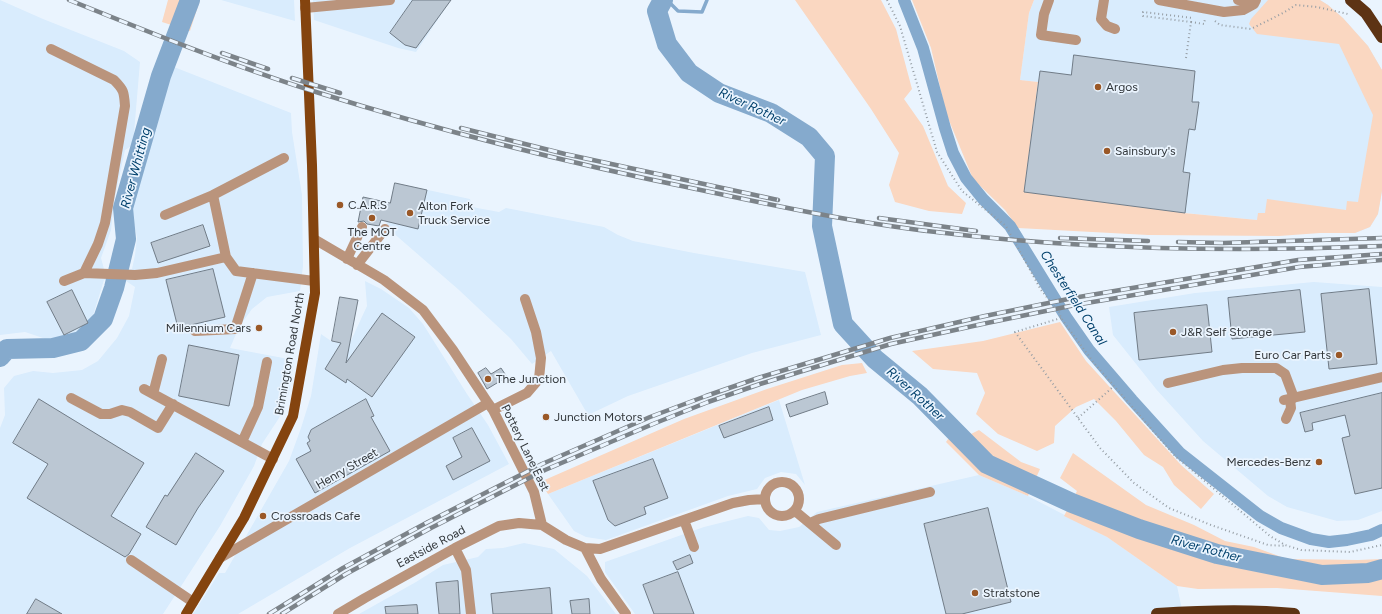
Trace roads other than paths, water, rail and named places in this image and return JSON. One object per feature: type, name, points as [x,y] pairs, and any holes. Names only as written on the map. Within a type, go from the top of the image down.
[{"type":"highway","points":[[1351,0],[1366,13],[1382,37]]},
{"type":"highway","points":[[1157,614],[1225,611],[1294,614]]},
{"type":"main road","name":"Brimington Road North","points":[[186,614],[244,518],[293,416],[315,293],[312,165],[305,4]]},
{"type":"street","points":[[305,4],[390,0]]},
{"type":"street","points":[[1049,0],[1044,14],[1041,36],[1076,40]]},
{"type":"street","points":[[1104,0],[1102,19],[1107,26],[1114,29]]},
{"type":"street","points":[[1159,0],[1199,4],[1224,12],[1243,10],[1255,2]]},
{"type":"street","points":[[1218,11],[1221,0]]},
{"type":"street","points":[[1238,0],[1255,2]]},
{"type":"street","points":[[52,49],[114,80],[123,88],[124,95],[125,106],[104,224],[98,244],[84,273]]},
{"type":"street","points":[[165,215],[213,195],[284,158]]},
{"type":"street","points":[[213,195],[226,258],[236,271],[314,281]]},
{"type":"street","points":[[347,259],[362,227]]},
{"type":"street","points":[[357,265],[385,230]]},
{"type":"street","name":"Pottery Lane East","points":[[314,239],[384,280],[423,310],[453,350],[490,407],[534,492],[542,525]]},
{"type":"street","points":[[64,281],[84,273],[135,275],[157,273],[226,258]]},
{"type":"street","points":[[195,331],[235,329],[253,273]]},
{"type":"street","name":"Henry Street","points":[[220,558],[490,407],[527,393],[539,379],[541,358],[536,332],[525,299]]},
{"type":"street","points":[[153,394],[162,359]]},
{"type":"street","points":[[242,442],[258,407],[267,362]]},
{"type":"street","points":[[1168,383],[1235,368],[1276,368],[1285,374],[1292,408],[1286,419]]},
{"type":"street","points":[[1289,399],[1382,377]]},
{"type":"street","points":[[144,389],[273,459]]},
{"type":"street","points":[[71,398],[101,414],[110,414],[122,410],[130,412],[158,428],[173,404]]},
{"type":"street","points":[[779,482],[791,484],[798,494],[799,502],[795,511],[788,515],[777,516],[769,511],[766,506],[765,499],[765,494],[768,488],[779,482]]},
{"type":"street","points":[[810,523],[819,519],[930,492]]},
{"type":"street","points":[[542,525],[566,540],[585,548],[600,549],[733,503],[765,499]]},
{"type":"street","points":[[795,511],[836,545]]},
{"type":"street","points":[[684,520],[694,547]]},
{"type":"street","name":"Eastside Road","points":[[338,614],[455,548],[499,526],[519,523],[542,525]]},
{"type":"street","points":[[455,548],[466,570],[471,614]]},
{"type":"street","points":[[585,548],[601,579],[626,614]]},
{"type":"street","points":[[131,560],[193,602]]},
{"type":"waterway","name":"River Whitting","points":[[0,357],[7,349],[53,348],[81,341],[103,319],[114,288],[126,239],[123,208],[161,76],[190,0]]},
{"type":"waterway","name":"River Rother","points":[[663,0],[657,11],[667,44],[689,73],[719,93],[771,113],[809,137],[825,156],[822,226],[843,324],[875,359],[920,396],[987,464],[1072,503],[1139,529],[1217,554],[1322,575],[1368,573],[1382,569]]},
{"type":"waterway","points":[[667,0],[678,11],[702,12],[707,0]]},
{"type":"waterway","name":"Chesterfield Canal","points":[[904,0],[923,48],[953,153],[966,178],[983,199],[1010,226],[1066,317],[1089,350],[1132,400],[1180,453],[1260,516],[1281,528],[1311,539],[1329,542],[1371,535],[1382,530]]},
{"type":"railway","points":[[69,0],[161,37],[254,71],[316,92],[410,120],[552,157],[648,179],[816,214],[936,232],[1047,243],[1215,249],[1382,246]]},
{"type":"railway","points":[[222,53],[268,69]]},
{"type":"railway","points":[[292,78],[340,93]]},
{"type":"railway","points":[[461,128],[565,154],[778,200]]},
{"type":"railway","points":[[879,218],[976,231]]},
{"type":"railway","points":[[1060,238],[1148,241]]},
{"type":"railway","points":[[1178,242],[1223,243],[1382,238]]},
{"type":"railway","points":[[269,614],[343,568],[428,522],[542,464],[650,417],[758,378],[890,338],[985,316],[1073,298],[1298,260],[1382,254]]},
{"type":"railway","points":[[282,614],[346,574],[431,528],[545,470],[653,424],[708,402],[760,384],[891,344],[1075,305],[1299,267],[1382,260]]},
{"type":"place","name":"Argos","points":[[1098,87]]},
{"type":"place","name":"Sainsbury's","points":[[1107,151]]},
{"type":"place","name":"C.A.R.S","points":[[340,205]]},
{"type":"place","name":"Alton Fork Truck Service","points":[[410,213]]},
{"type":"place","name":"The MOT Centre","points":[[372,218]]},
{"type":"place","name":"Millennium Cars","points":[[259,328]]},
{"type":"place","name":"J&R Self Storage","points":[[1173,332]]},
{"type":"place","name":"Euro Car Parts","points":[[1339,355]]},
{"type":"place","name":"The Junction","points":[[488,379]]},
{"type":"place","name":"Junction Motors","points":[[546,417]]},
{"type":"place","name":"Mercedes-Benz","points":[[1319,462]]},
{"type":"place","name":"Crossroads Cafe","points":[[263,516]]},
{"type":"place","name":"Stratstone","points":[[975,593]]}]
